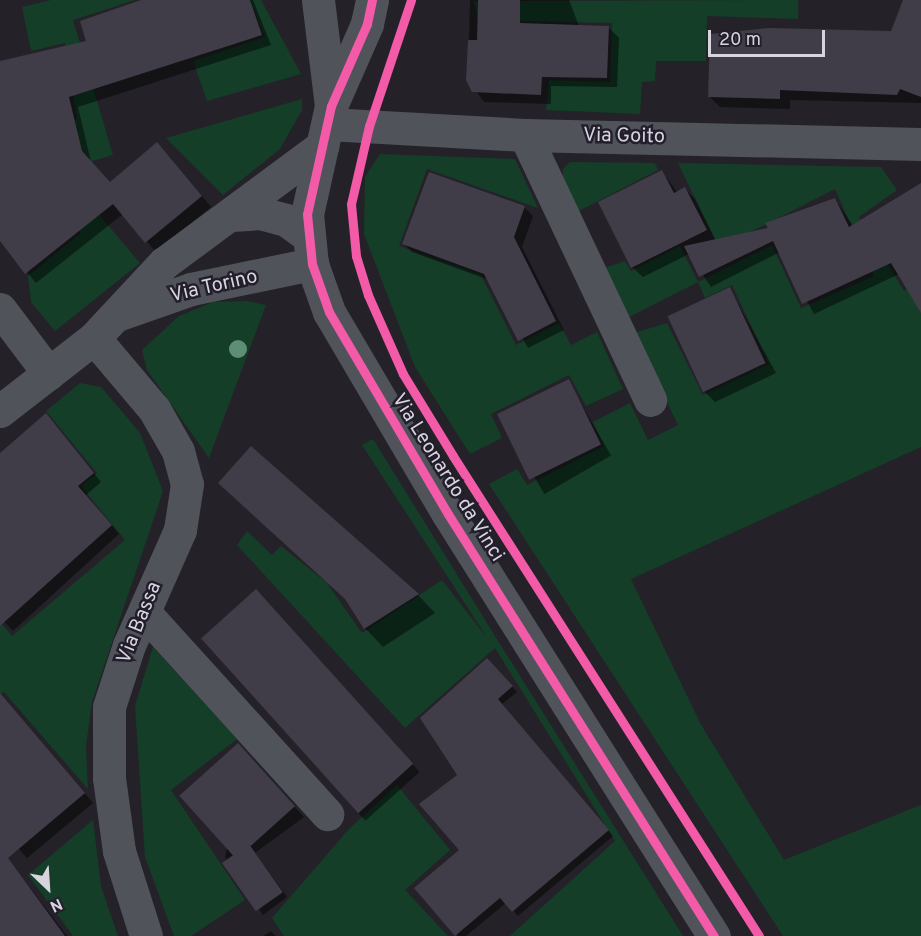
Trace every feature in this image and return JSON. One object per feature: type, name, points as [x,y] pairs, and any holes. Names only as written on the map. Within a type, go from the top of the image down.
[{"type":"street","name":"Via Leonardo da Vinci","points":[[318,0],[327,126]]},
{"type":"street","name":"Via Leonardo da Vinci","points":[[372,0],[327,126],[310,250],[329,312],[364,378],[714,936]]},
{"type":"street","name":"Via Goito","points":[[327,126],[525,135],[921,144]]},
{"type":"street","name":"Via Torino","points":[[0,411],[94,338],[164,263],[232,215],[327,126]]},
{"type":"street","points":[[525,135],[650,400]]},
{"type":"street","points":[[232,215],[260,213],[286,220],[310,250]]},
{"type":"street","name":"Via Torino","points":[[118,314],[310,250]]},
{"type":"street","points":[[0,309],[49,374]]},
{"type":"street","name":"Via Bassa","points":[[94,338],[154,410],[177,451],[187,484],[180,530],[144,612],[109,707],[109,778],[118,851],[146,936]]},
{"type":"street","points":[[144,612],[327,814]]},
{"type":"green space","points":[[51,0],[135,0],[73,20],[113,155],[61,170],[140,263],[55,331],[31,302],[28,276],[81,233],[46,191],[23,131],[77,119],[65,43],[31,51],[22,7]]},
{"type":"green space","points":[[250,0],[261,0],[301,74],[207,101],[193,61],[265,37]]},
{"type":"green space","points":[[798,0],[798,19],[707,16],[706,61],[656,61],[655,81],[642,82],[640,114],[546,110],[549,80],[610,82],[612,23],[479,20],[473,1]]},
{"type":"green space","points":[[302,99],[302,110],[280,149],[223,195],[166,138]]},
{"type":"green space","points":[[380,154],[515,159],[538,208],[427,169],[399,246],[481,275],[516,345],[559,323],[571,345],[597,332],[623,389],[586,406],[569,375],[491,414],[502,438],[470,454],[415,367],[364,234],[365,177]]},
{"type":"green space","points":[[570,162],[655,163],[658,170],[577,212],[563,180],[563,169]]},
{"type":"green space","points":[[678,163],[881,167],[897,190],[859,217],[904,291],[921,282],[921,447],[631,579],[700,723],[784,860],[921,805],[921,936],[783,936],[489,484],[517,469],[527,485],[604,446],[593,422],[630,403],[648,440],[678,425],[634,333],[667,323],[703,395],[769,364],[732,285],[705,298],[698,282],[772,245],[801,308],[874,276],[835,189],[719,248]]},
{"type":"green space","points":[[680,246],[698,282],[627,318],[604,268],[625,261],[631,271]]},
{"type":"green space","points":[[247,301],[266,305],[209,458],[147,370],[142,350],[179,316],[213,302]]},
{"type":"green space","points":[[80,383],[101,387],[140,433],[163,491],[92,702],[86,746],[88,789],[4,692],[0,695],[0,622],[12,636],[125,540],[81,486],[97,473],[46,411]]},
{"type":"green space","points":[[373,439],[683,936],[510,936],[615,841],[495,648],[405,728],[237,545],[247,531],[272,555],[281,546],[327,583],[362,633],[442,580],[488,639],[362,445]]},
{"type":"green space","points":[[153,647],[237,739],[171,790],[245,900],[191,936],[174,936],[145,857],[135,706]]},
{"type":"green space","points":[[397,785],[450,850],[405,890],[448,936],[284,936],[272,918],[349,829]]},
{"type":"green space","points":[[93,820],[101,886],[118,936],[73,936],[28,875]]},
{"type":"building","points":[[141,0],[250,0],[262,35],[69,97],[82,151],[110,182],[157,142],[202,196],[145,243],[113,204],[25,274],[0,241],[0,61],[86,41],[80,21]]},
{"type":"building","points":[[478,0],[520,0],[520,23],[609,26],[607,78],[542,77],[541,95],[472,92],[466,80],[468,40],[477,40]]},
{"type":"building","points":[[903,0],[921,0],[921,97],[900,89],[897,95],[780,90],[780,99],[708,97],[710,34],[769,28],[891,31]]},
{"type":"building","points":[[662,170],[674,193],[685,187],[707,230],[631,268],[598,202]]},
{"type":"building","points":[[429,172],[525,206],[514,237],[556,321],[518,341],[484,274],[402,244]]},
{"type":"building","points":[[921,183],[921,313],[891,263],[802,304],[773,241],[699,277],[684,246],[768,228],[765,223],[835,198],[849,227]]},
{"type":"building","points":[[730,287],[765,363],[703,392],[667,316]]},
{"type":"building","points":[[569,379],[601,445],[529,480],[497,414]]},
{"type":"building","points":[[46,413],[94,473],[78,486],[112,525],[0,626],[0,453]]},
{"type":"building","points":[[251,446],[419,594],[364,629],[345,599],[218,483]]},
{"type":"building","points":[[256,589],[413,764],[358,813],[201,639]]},
{"type":"building","points":[[487,658],[513,686],[498,699],[609,830],[512,912],[500,898],[455,936],[414,888],[459,850],[419,804],[457,775],[420,718]]},
{"type":"building","points":[[0,693],[85,793],[8,858],[65,936],[0,936]]},
{"type":"building","points":[[238,743],[295,806],[236,859],[179,796]]},
{"type":"building","points":[[249,844],[283,892],[256,911],[222,863]]},
{"type":"cycle path","points":[[372,0],[367,24],[331,106],[307,214],[312,264],[329,312],[448,514],[714,936]]},
{"type":"cycle path","points":[[411,0],[369,126],[351,204],[356,256],[368,295],[403,374],[453,456],[759,936]]}]
